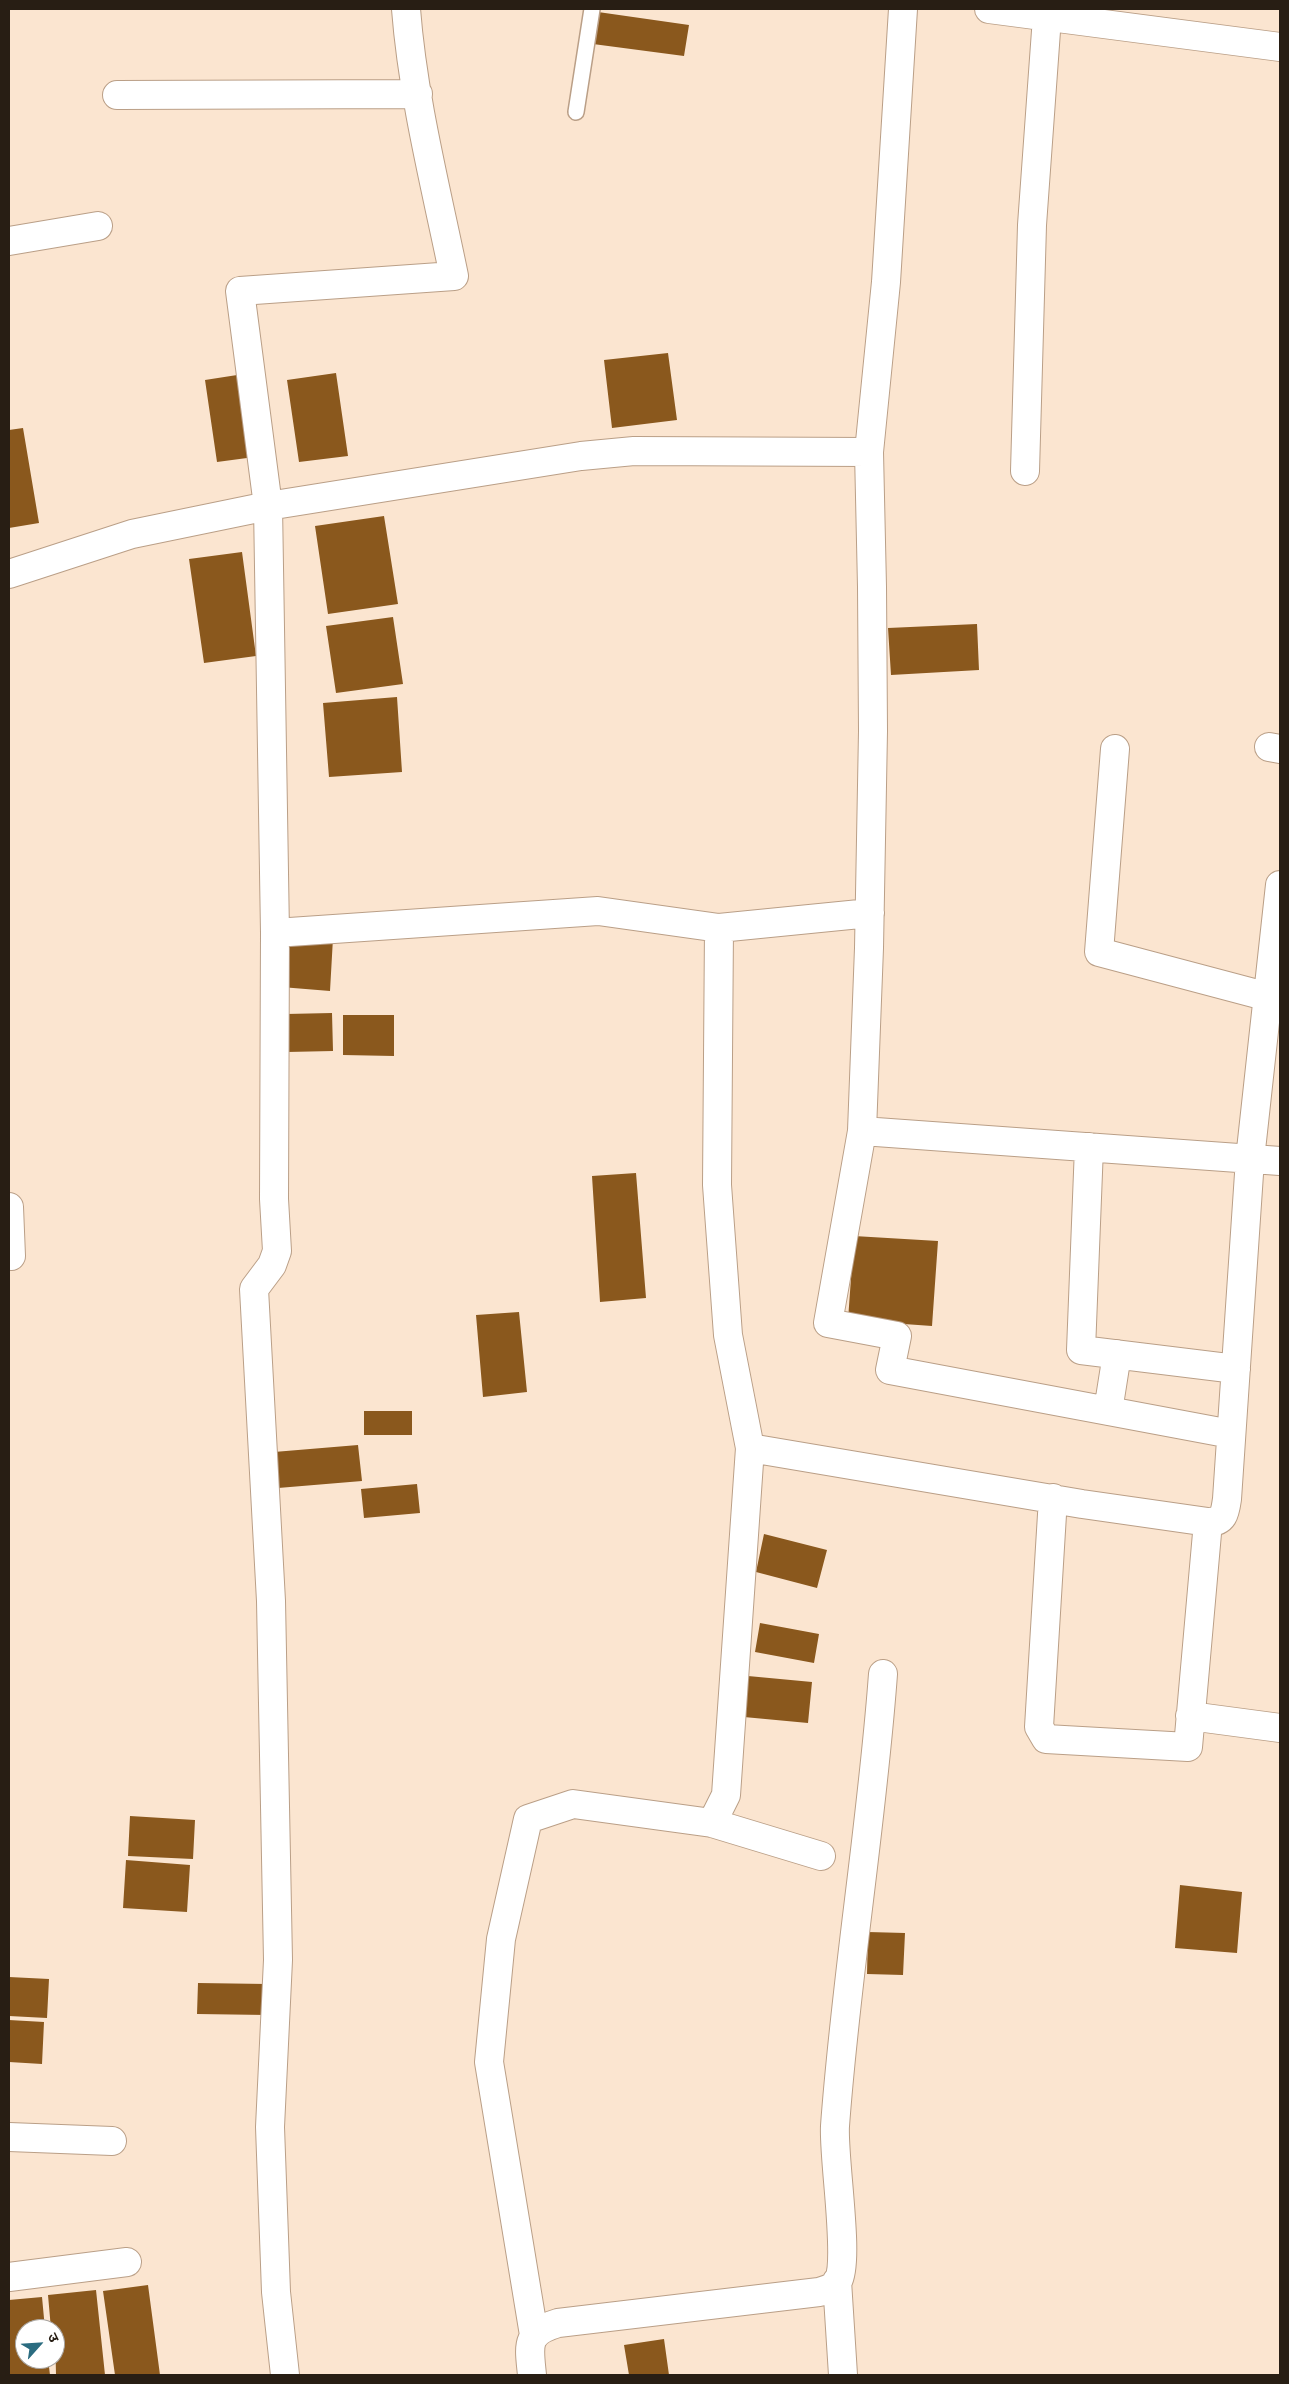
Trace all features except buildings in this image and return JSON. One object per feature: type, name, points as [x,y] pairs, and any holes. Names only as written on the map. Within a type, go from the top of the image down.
[{"type":"street","points":[[285,2375],[276,2292],[270,2127],[278,1960],[271,1601],[254,1289],[272,1266],[277,1251],[274,1199],[276,933],[268,506],[240,290],[454,276],[418,94],[406,9]]},
{"type":"street","points":[[903,9],[886,282],[869,452],[872,635],[870,913],[862,1131],[828,1323],[897,1336],[890,1370],[1231,1434]]},
{"type":"street","points":[[989,9],[1047,16],[1151,20],[1280,47]]},
{"type":"street","points":[[1024,471],[1032,225],[1047,16]]},
{"type":"street","points":[[117,95],[418,94]]},
{"type":"street","points":[[9,241],[98,226]]},
{"type":"street","points":[[9,574],[132,534],[268,506],[581,456],[634,451],[869,452]]},
{"type":"street","points":[[1115,749],[1099,952],[1274,998]]},
{"type":"street","points":[[750,1448],[1053,1498],[1217,1522],[1225,1513],[1250,1159],[1274,998],[1280,885]]},
{"type":"street","points":[[276,933],[598,911],[719,928],[870,913]]},
{"type":"street","points":[[712,1823],[726,1795],[750,1448],[728,1335],[717,1185],[719,928]]},
{"type":"street","points":[[862,1131],[1280,1162]]},
{"type":"street","points":[[1089,1147],[1081,1350],[1236,1369]]},
{"type":"street","points":[[9,1207],[11,1256]]},
{"type":"street","points":[[1108,1411],[1118,1354]]},
{"type":"street","points":[[1053,1498],[1039,1727],[1046,1739],[1188,1747],[1208,1522]]},
{"type":"street","points":[[843,2375],[838,2281],[841,2271],[842,2248],[834,2137],[852,1950],[876,1758],[883,1674]]},
{"type":"street","points":[[1190,1716],[1280,1728]]},
{"type":"street","points":[[534,2335],[489,2062],[501,1939],[528,1820],[573,1804],[712,1823],[821,1856]]},
{"type":"street","points":[[9,2137],[112,2141]]},
{"type":"street","points":[[9,2278],[128,2262]]},
{"type":"street","points":[[532,2375],[529,2345],[534,2335],[543,2328],[558,2323],[819,2292],[830,2288],[838,2281]]},
{"type":"lane","points":[[576,112],[592,9]]}]
